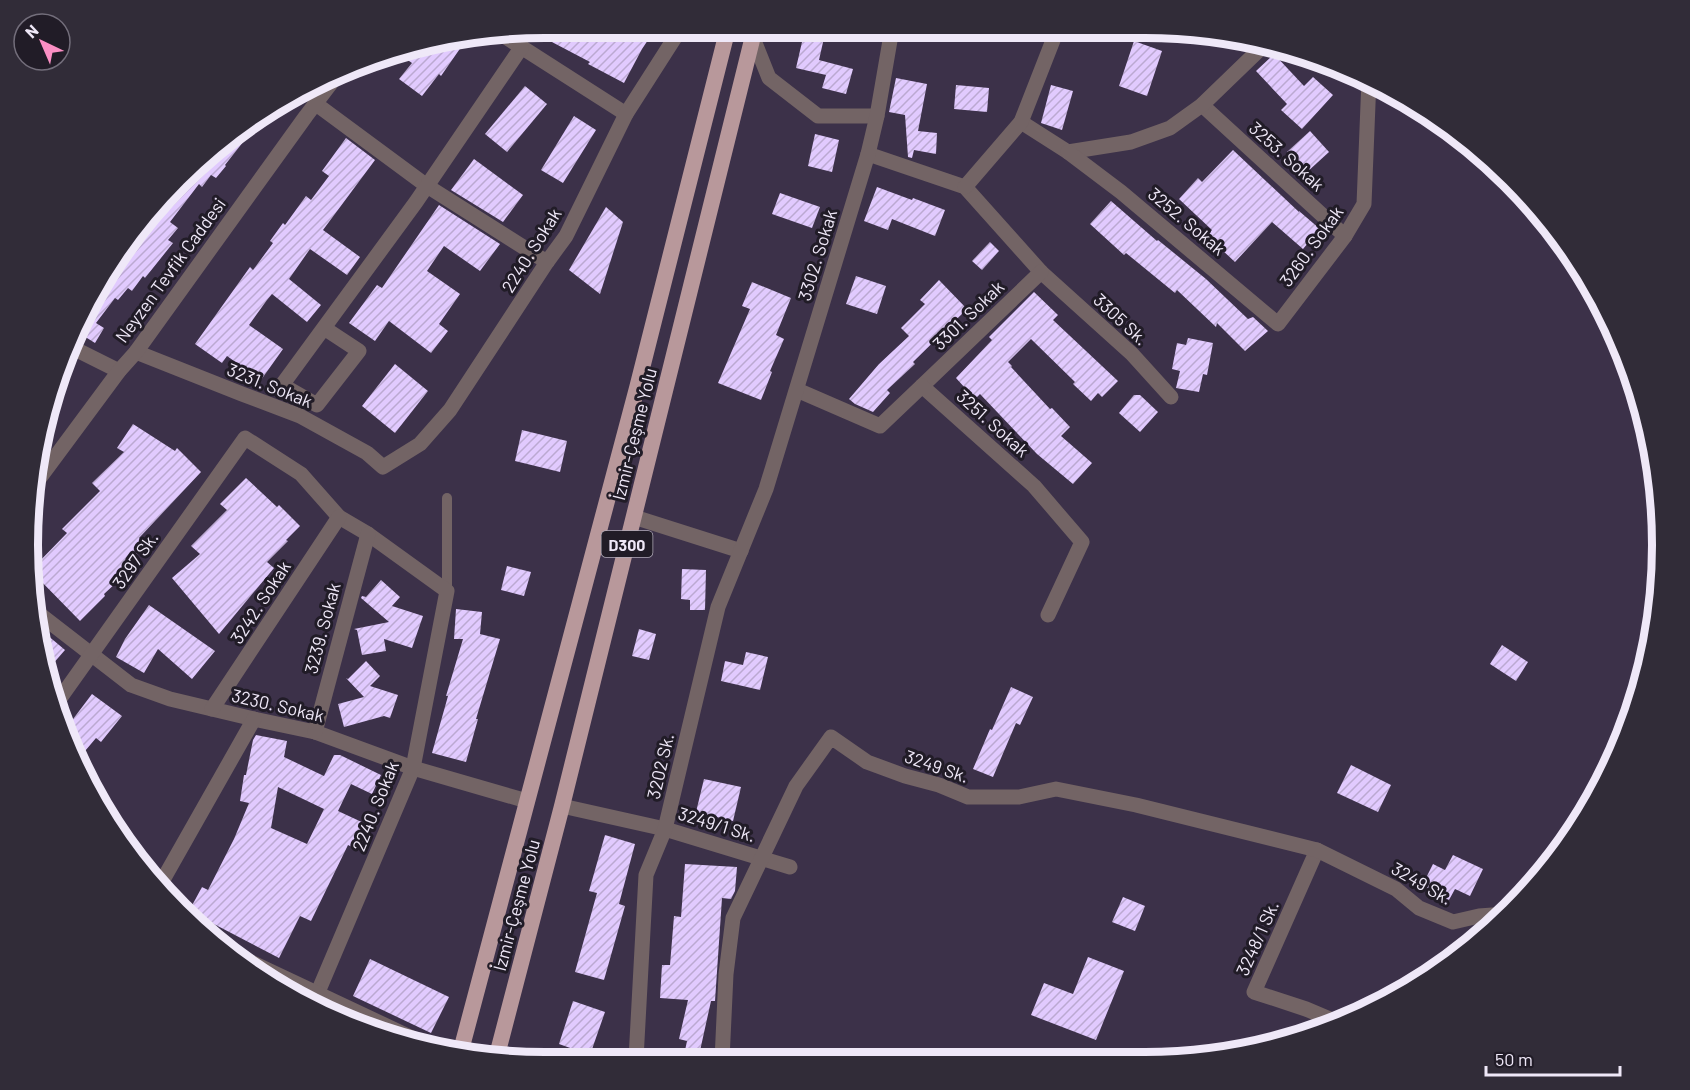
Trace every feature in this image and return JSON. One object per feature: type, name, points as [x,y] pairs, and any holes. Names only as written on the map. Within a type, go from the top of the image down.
[{"type":"highway","name":"İzmir-Çeşme Yolu","points":[[462,1045],[640,377],[725,38]]},
{"type":"highway","name":"İzmir-Çeşme Yolu","points":[[498,1050],[562,806],[753,38]]},
{"type":"street","name":"2240. Sokak","points":[[383,467],[420,444],[450,411],[566,236],[626,114],[675,38]]},
{"type":"street","points":[[756,38],[769,78],[818,116],[877,116]]},
{"type":"street","name":"3302. Sokak","points":[[766,489],[868,154],[890,38]]},
{"type":"street","points":[[868,154],[965,187],[1021,122],[1053,38]]},
{"type":"street","points":[[509,39],[626,114]]},
{"type":"street","points":[[324,328],[359,351],[317,405],[282,385],[427,186],[521,48]]},
{"type":"street","points":[[1068,152],[1131,141],[1170,128],[1202,105],[1258,51]]},
{"type":"street","name":"Neyzen Tevfik Caddesi","points":[[43,474],[119,371],[136,352],[330,86]]},
{"type":"street","name":"3260. Sokak","points":[[1278,324],[1345,236],[1364,204],[1369,90]]},
{"type":"street","points":[[316,104],[427,186],[547,262]]},
{"type":"street","name":"3253. Sokak","points":[[1202,105],[1345,236]]},
{"type":"street","name":"3252. Sokak","points":[[1021,122],[1068,152],[1121,192],[1278,324]]},
{"type":"street","name":"3305 Sk.","points":[[965,187],[1041,272],[1131,354],[1171,397]]},
{"type":"street","name":"3301. Sokak","points":[[922,386],[1041,272]]},
{"type":"street","points":[[77,350],[119,371]]},
{"type":"street","name":"3231. Sokak","points":[[136,352],[300,416],[367,453],[383,467]]},
{"type":"street","points":[[797,390],[880,426],[922,386]]},
{"type":"street","name":"3251. Sokak","points":[[922,386],[1034,486],[1082,542],[1048,615]]},
{"type":"street","name":"3297 Sk.","points":[[61,697],[245,438],[301,474],[339,517]]},
{"type":"street","name":"3202 Sk.","points":[[636,1052],[646,875],[665,829],[718,607],[766,489]]},
{"type":"street","points":[[339,517],[368,534],[447,591]]},
{"type":"street","name":"3242. Sokak","points":[[212,709],[339,517]]},
{"type":"street","points":[[634,517],[741,551]]},
{"type":"street","name":"3239. Sokak","points":[[315,732],[368,534]]},
{"type":"street","name":"2240. Sokak","points":[[318,993],[413,768],[447,591]]},
{"type":"street","name":"3230. Sokak","points":[[43,617],[130,685],[170,699],[315,732],[413,768],[527,801]]},
{"type":"street","points":[[163,880],[254,719]]},
{"type":"street","name":"3249 Sk.","points":[[722,1052],[726,974],[733,918],[796,786],[831,737],[867,762],[939,785],[968,798],[1019,797],[1056,789],[1136,805],[1317,850],[1396,889],[1419,908],[1453,922],[1493,915]]},
{"type":"street","name":"3249/1 Sk.","points":[[562,806],[665,829],[790,867]]},
{"type":"street","name":"3248/1 Sk.","points":[[1317,850],[1254,992],[1328,1018]]},
{"type":"street","points":[[266,969],[395,1030]]},
{"type":"lane","points":[[447,498],[447,591]]},
{"type":"building","points":[[549,38],[649,38],[624,83],[588,64],[590,62],[550,41]]},
{"type":"building","points":[[803,38],[824,38],[819,60],[853,69],[846,94],[822,88],[826,75],[796,68]]},
{"type":"building","points":[[1134,41],[1162,51],[1147,96],[1119,86]]},
{"type":"building","points":[[463,44],[441,76],[439,74],[422,96],[399,79],[412,63],[404,58]]},
{"type":"building","points":[[1275,55],[1304,86],[1313,77],[1333,95],[1302,129],[1281,110],[1287,104],[1256,71]]},
{"type":"building","points":[[896,78],[927,84],[918,131],[937,133],[936,154],[914,150],[912,158],[908,157],[905,115],[889,112]]},
{"type":"building","points":[[956,85],[989,88],[987,112],[954,109]]},
{"type":"building","points":[[1051,85],[1073,91],[1062,130],[1041,123]]},
{"type":"building","points":[[525,86],[547,104],[507,152],[485,134]]},
{"type":"building","points":[[574,116],[596,130],[563,183],[541,170]]},
{"type":"building","points":[[1310,131],[1329,152],[1306,173],[1287,152]]},
{"type":"building","points":[[251,132],[216,178],[211,175],[202,187],[199,184],[170,222],[178,228],[168,240],[173,243],[132,291],[128,288],[118,300],[115,298],[96,323],[104,328],[95,343],[83,336],[105,291],[142,236],[186,186],[210,163]]},
{"type":"building","points":[[815,134],[839,140],[832,172],[808,166]]},
{"type":"building","points":[[346,138],[375,160],[323,230],[360,257],[347,275],[310,249],[289,279],[321,305],[307,322],[272,294],[267,300],[249,325],[283,349],[261,380],[227,356],[222,363],[195,344],[250,267],[253,270],[273,243],[270,241],[283,223],[285,225],[306,196],[311,200],[329,176],[322,171]]},
{"type":"building","points":[[1233,150],[1320,229],[1303,249],[1272,222],[1235,262],[1207,236],[1212,230],[1179,199],[1198,178],[1202,182]]},
{"type":"building","points":[[474,159],[523,195],[503,222],[451,190]]},
{"type":"building","points":[[877,187],[945,210],[935,236],[892,219],[888,230],[864,221]]},
{"type":"building","points":[[780,193],[820,207],[812,228],[772,214]]},
{"type":"building","points":[[1111,201],[1206,279],[1248,319],[1253,317],[1268,331],[1245,351],[1217,323],[1216,327],[1177,290],[1175,293],[1126,253],[1124,255],[1090,224]]},
{"type":"building","points":[[439,205],[500,244],[480,271],[444,246],[427,271],[460,294],[439,324],[448,331],[431,353],[389,321],[375,341],[349,323],[377,285],[382,288]]},
{"type":"building","points":[[606,207],[623,222],[600,294],[569,270]]},
{"type":"building","points":[[990,242],[999,251],[982,270],[972,261]]},
{"type":"building","points":[[856,276],[886,286],[877,314],[846,304]]},
{"type":"building","points":[[939,280],[967,309],[887,390],[890,393],[873,412],[855,404],[849,399],[879,364],[909,336],[901,328],[925,304],[920,300]]},
{"type":"building","points":[[752,282],[791,298],[776,335],[784,339],[770,371],[772,372],[761,400],[718,383],[750,309],[742,306]]},
{"type":"building","points":[[1034,292],[1058,315],[1053,320],[1118,381],[1102,397],[1098,393],[1091,401],[1031,339],[1008,362],[1050,409],[1052,408],[1070,427],[1061,436],[1092,463],[1073,484],[1037,454],[980,394],[975,399],[956,378],[992,340],[989,337]]},
{"type":"building","points":[[1188,338],[1213,343],[1207,375],[1203,374],[1199,392],[1176,388],[1180,371],[1172,369],[1177,343],[1186,345]]},
{"type":"building","points":[[395,364],[428,391],[395,433],[362,406]]},
{"type":"building","points":[[1134,395],[1140,395],[1158,412],[1140,432],[1119,413]]},
{"type":"building","points":[[133,424],[175,451],[177,448],[201,472],[139,538],[146,545],[115,578],[118,581],[104,594],[105,596],[80,621],[39,579],[39,562],[67,533],[62,529],[100,491],[92,483],[124,452],[117,448]]},
{"type":"building","points":[[522,430],[567,441],[560,472],[515,461]]},
{"type":"building","points":[[246,478],[300,526],[267,562],[274,568],[219,634],[172,578],[200,554],[191,546],[227,510],[220,504]]},
{"type":"building","points":[[507,566],[531,572],[524,596],[501,590]]},
{"type":"building","points":[[682,569],[706,570],[705,610],[690,610],[690,600],[681,599]]},
{"type":"building","points":[[381,580],[400,597],[392,606],[423,616],[412,648],[384,639],[386,651],[362,655],[357,630],[354,629],[389,622],[361,598],[366,597]]},
{"type":"building","points":[[149,605],[215,651],[192,679],[158,649],[144,673],[116,657],[125,639]]},
{"type":"building","points":[[456,609],[482,612],[480,634],[500,639],[476,719],[478,719],[466,762],[432,753],[463,639],[454,639]]},
{"type":"building","points":[[639,629],[656,634],[649,660],[632,656]]},
{"type":"building","points":[[45,634],[65,650],[52,665]]},
{"type":"building","points":[[1502,645],[1528,662],[1516,681],[1490,664]]},
{"type":"building","points":[[746,652],[768,657],[760,690],[721,681],[725,661],[743,665]]},
{"type":"building","points":[[366,661],[380,676],[370,686],[398,695],[390,718],[384,716],[344,727],[338,704],[364,697],[346,678],[348,679]]},
{"type":"building","points":[[1011,687],[1033,697],[1020,725],[1016,723],[993,777],[973,769]]},
{"type":"building","points":[[92,694],[122,716],[101,742],[96,738],[83,754],[70,723]]},
{"type":"building","points":[[256,735],[287,741],[284,757],[324,776],[334,755],[340,755],[381,775],[372,794],[351,784],[338,811],[366,824],[354,848],[348,845],[311,921],[300,916],[279,958],[198,916],[190,908],[202,887],[208,890],[249,803],[240,801],[244,775],[246,775]],"holes":[[[278,787],[324,809],[307,844],[271,828]]]},
{"type":"building","points":[[1351,765],[1391,785],[1378,812],[1337,793]]},
{"type":"building","points":[[704,779],[741,787],[733,821],[696,812]]},
{"type":"building","points":[[605,835],[635,844],[619,904],[625,906],[604,980],[575,972],[597,893],[589,891]]},
{"type":"building","points":[[1453,855],[1483,869],[1470,896],[1455,889],[1449,900],[1422,886],[1433,864],[1445,870]]},
{"type":"building","points":[[685,864],[737,867],[735,891],[731,899],[722,898],[715,1001],[711,1001],[700,1052],[685,1052],[687,1041],[679,1039],[688,1000],[660,998],[662,965],[670,965],[674,916],[681,917]]},
{"type":"building","points":[[1123,897],[1145,906],[1135,931],[1112,922]]},
{"type":"building","points":[[1088,957],[1124,971],[1096,1040],[1031,1015],[1044,983],[1073,994]]},
{"type":"building","points":[[370,959],[449,997],[431,1033],[353,996]]},
{"type":"building","points":[[573,1001],[605,1012],[591,1052],[582,1052],[559,1044]]}]
